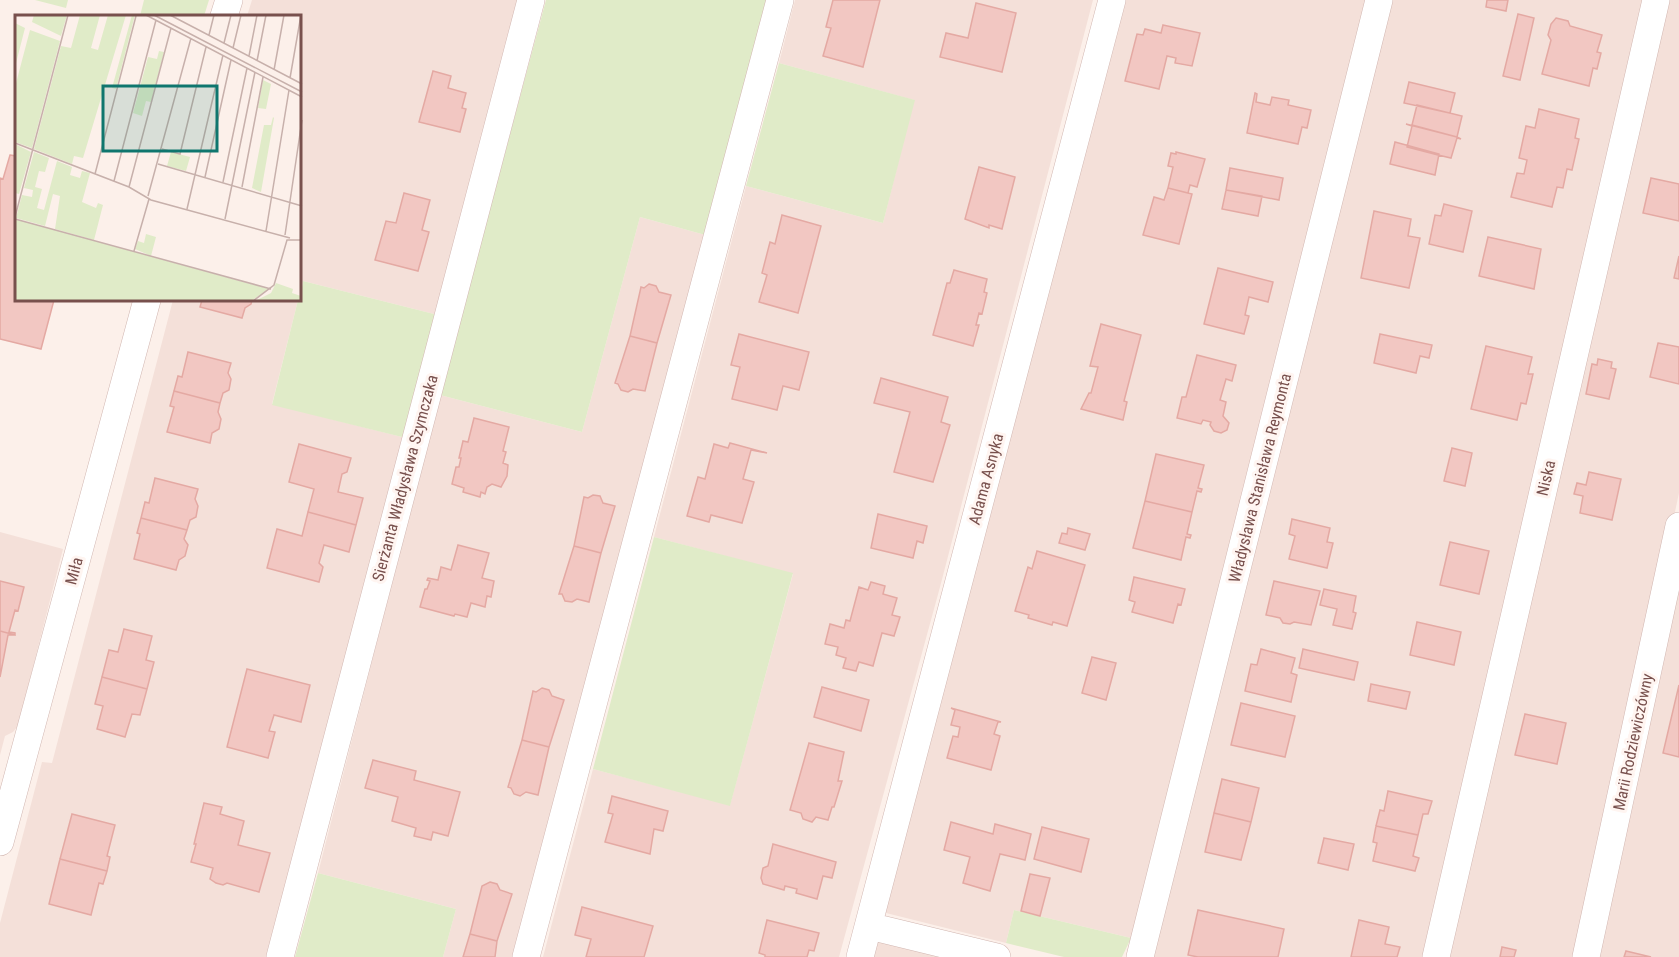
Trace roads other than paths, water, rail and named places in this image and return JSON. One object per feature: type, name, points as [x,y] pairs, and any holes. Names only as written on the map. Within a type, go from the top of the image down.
[{"type":"street","points":[[224,15],[229,0]]},
{"type":"street","name":"Sierżanta Władysława Szymczaka","points":[[280,957],[531,0]]},
{"type":"street","points":[[526,957],[780,0]]},
{"type":"street","name":"Adama Asnyka","points":[[860,957],[1112,0]]},
{"type":"street","name":"Władysława Stanisława Reymonta","points":[[1140,957],[1379,0]]},
{"type":"street","name":"Niska","points":[[1436,957],[1656,0]]},
{"type":"street","name":"Miła","points":[[0,842],[146,302]]},
{"type":"street","name":"Marii Rodziewiczówny","points":[[1586,957],[1679,526]]},
{"type":"street","points":[[869,926],[997,957]]}]
